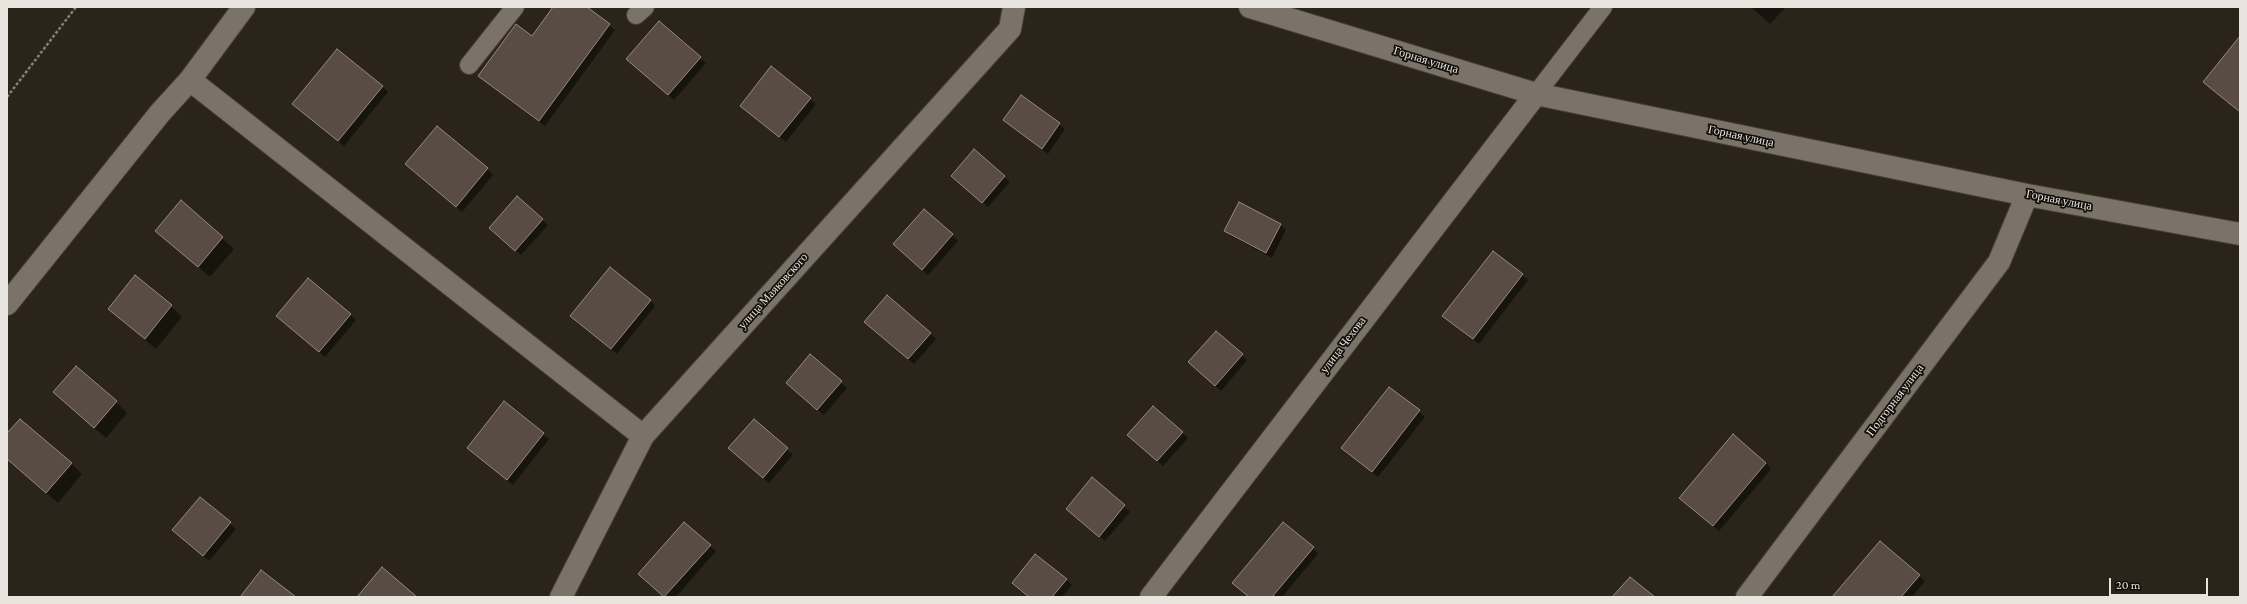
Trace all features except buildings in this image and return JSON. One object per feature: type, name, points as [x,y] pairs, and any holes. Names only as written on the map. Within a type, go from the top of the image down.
[{"type":"street","points":[[7,304],[160,113],[190,80],[244,7]]},
{"type":"street","name":"улица Маяковского","points":[[561,597],[643,436],[1010,29],[1014,7]]},
{"type":"street","name":"Горная улица","points":[[1250,7],[1536,94],[2027,195],[2240,234]]},
{"type":"street","points":[[190,80],[643,436]]},
{"type":"street","name":"улица Чехова","points":[[1150,597],[1536,94]]},
{"type":"street","name":"Подгорная улица","points":[[1747,597],[1999,262],[2027,195]]},
{"type":"lane","points":[[470,65],[515,7]]},
{"type":"lane","points":[[1536,94],[1602,7]]},
{"type":"path","points":[[7,97],[76,7]]}]
